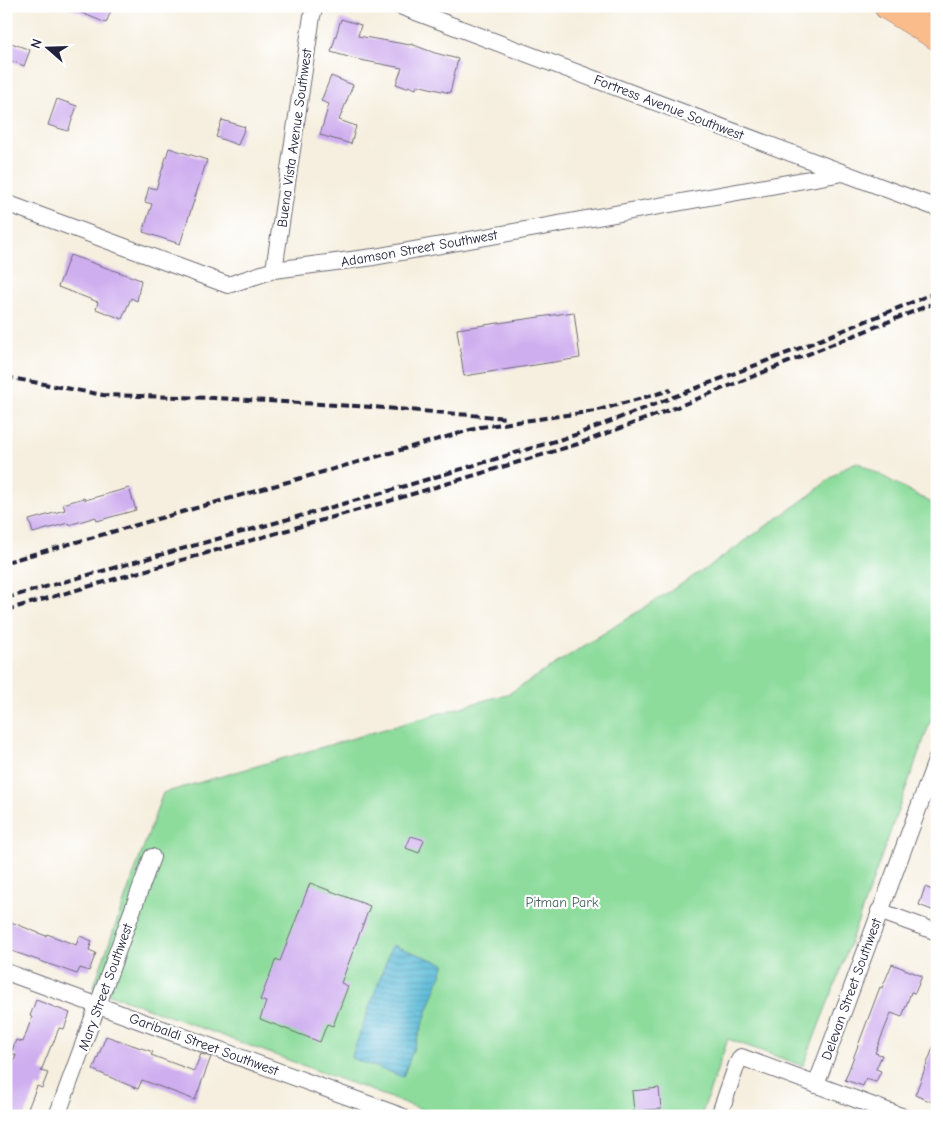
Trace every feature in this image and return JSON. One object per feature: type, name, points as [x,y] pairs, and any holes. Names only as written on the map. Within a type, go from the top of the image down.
[{"type":"highway","points":[[888,6],[937,36]]},
{"type":"street","name":"Buena Vista Avenue Southwest","points":[[274,270],[315,6]]},
{"type":"street","name":"Fortress Avenue Southwest","points":[[400,6],[937,208]]},
{"type":"street","name":"Adamson Street Southwest","points":[[6,203],[228,285],[274,270],[374,257],[843,172]]},
{"type":"street","name":"Delevan Street Southwest","points":[[816,1085],[937,758]]},
{"type":"street","name":"Mary Street Southwest","points":[[57,1116],[152,857]]},
{"type":"street","points":[[879,911],[937,932]]},
{"type":"street","name":"Garibaldi Street Southwest","points":[[6,972],[393,1114]]},
{"type":"street","points":[[719,1116],[737,1064],[742,1057],[901,1116]]},
{"type":"green space","name":"Pitman Park","points":[[857,462],[937,506],[937,703],[836,982],[803,1066],[728,1039],[701,1116],[440,1116],[93,988],[163,793],[510,693],[711,565],[810,495],[843,468]]},
{"type":"water","points":[[392,945],[445,964],[403,1077],[351,1058]]},
{"type":"building","points":[[65,6],[113,6],[106,23]]},
{"type":"building","points":[[341,19],[361,25],[358,36],[411,44],[458,59],[450,93],[417,85],[416,89],[408,86],[407,88],[396,84],[402,68],[355,59],[331,52]]},
{"type":"building","points":[[6,41],[30,50],[24,66],[6,59]]},
{"type":"building","points":[[331,76],[353,85],[339,120],[356,126],[351,144],[320,135],[329,104],[321,101]]},
{"type":"building","points":[[57,99],[77,106],[68,131],[48,125]]},
{"type":"building","points":[[222,120],[245,127],[238,145],[216,137]]},
{"type":"building","points":[[169,148],[207,160],[180,244],[143,232],[152,204],[145,202],[149,187],[156,189]]},
{"type":"building","points":[[70,255],[141,280],[137,301],[131,298],[122,319],[96,309],[98,302],[58,287]]},
{"type":"building","points":[[574,312],[580,358],[464,376],[457,329]]},
{"type":"building","points":[[129,488],[136,510],[97,521],[96,517],[33,533],[29,520],[65,510],[63,504]]},
{"type":"building","points":[[411,836],[424,840],[419,853],[406,848]]},
{"type":"building","points":[[310,883],[370,906],[341,983],[348,986],[333,1026],[327,1024],[320,1042],[260,1019],[266,1002],[260,1000],[276,959],[280,961]]},
{"type":"building","points":[[925,887],[937,892],[937,912],[919,905]]},
{"type":"building","points":[[6,920],[46,936],[47,934],[76,945],[80,936],[92,941],[89,950],[96,953],[89,971],[80,968],[77,974],[6,949]]},
{"type":"building","points":[[892,964],[922,976],[915,993],[911,992],[902,1017],[891,1013],[875,1053],[882,1055],[876,1069],[881,1071],[876,1082],[866,1079],[863,1086],[845,1080],[880,987],[882,988]]},
{"type":"building","points":[[36,1000],[70,1013],[64,1029],[59,1028],[41,1071],[48,1073],[42,1088],[37,1086],[25,1116],[6,1116],[6,1081],[16,1055],[11,1053],[16,1040],[23,1042]]},
{"type":"building","points":[[106,1036],[153,1052],[151,1055],[194,1071],[201,1054],[211,1057],[195,1100],[142,1080],[138,1089],[93,1070]]},
{"type":"building","points":[[936,1040],[937,1089],[932,1102],[915,1095]]},
{"type":"building","points":[[659,1088],[661,1109],[634,1111],[632,1091]]},
{"type":"railway","points":[[6,598],[382,493],[575,435],[800,348],[937,292]]},
{"type":"railway","points":[[6,610],[386,502],[578,444],[677,407],[937,302]]},
{"type":"railway","points":[[6,377],[103,395],[214,398],[372,407],[507,418]]},
{"type":"railway","points":[[6,562],[481,427],[595,411],[671,390]]}]
